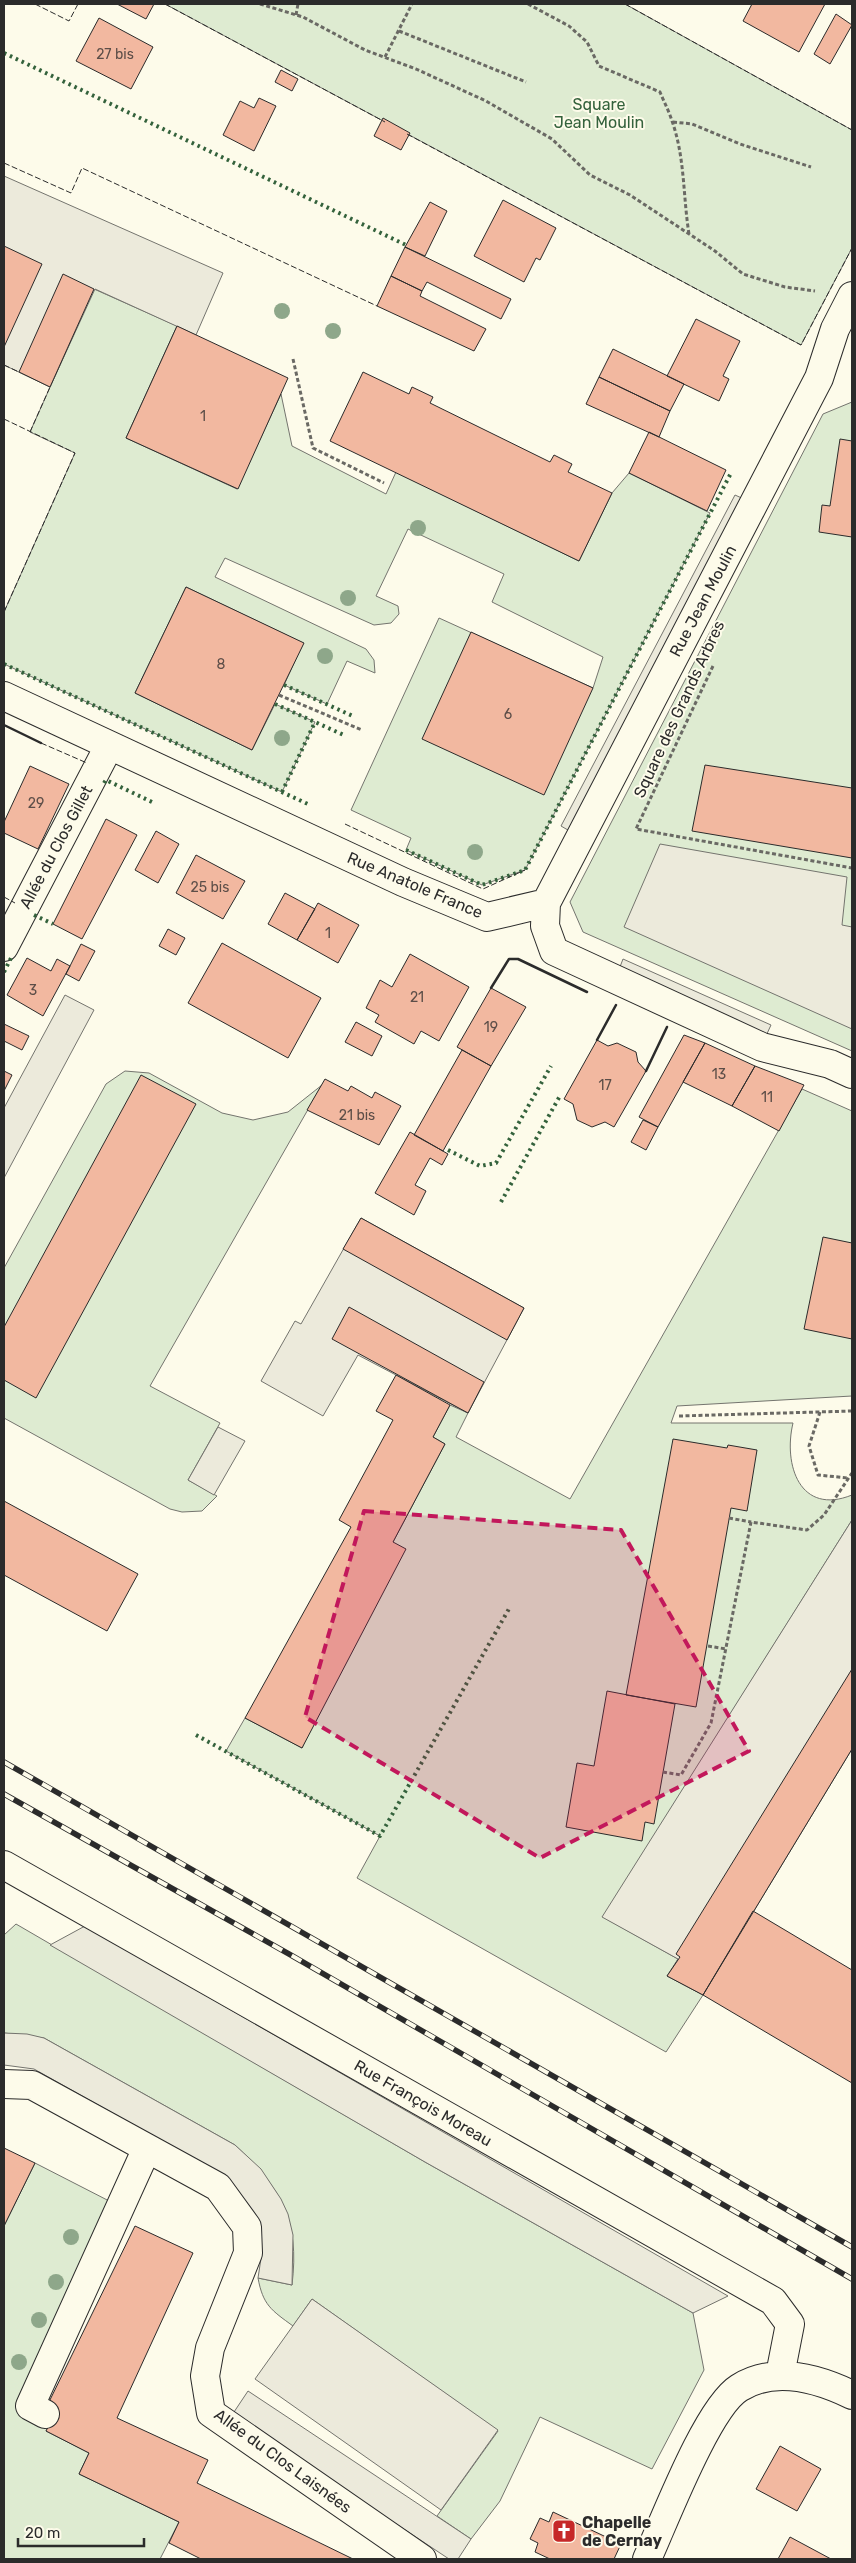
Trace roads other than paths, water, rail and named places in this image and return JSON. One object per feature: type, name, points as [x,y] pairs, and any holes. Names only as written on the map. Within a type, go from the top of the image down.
[{"type":"street","name":"Rue Jean Moulin","points":[[546,902],[819,378],[835,329],[852,296]]},
{"type":"street","name":"Rue Anatole France","points":[[4,696],[403,882],[487,916],[546,902]]},
{"type":"street","name":"Allée du Clos Gillet","points":[[4,947],[109,746]]},
{"type":"street","points":[[546,902],[545,926],[554,951],[762,1047],[830,1064],[852,1074]]},
{"type":"street","name":"Rue François Moreau","points":[[4,1865],[773,2301],[790,2324],[780,2375]]},
{"type":"street","name":"Allée du Clos Laisnées","points":[[4,2084],[32,2085],[218,2187],[247,2227],[248,2253],[210,2348],[204,2376],[212,2413],[422,2559]]},
{"type":"street","points":[[45,2414],[30,2406],[147,2148]]},
{"type":"street","points":[[647,2559],[703,2434],[725,2402],[737,2389],[750,2382],[780,2375],[812,2379],[852,2395]]},
{"type":"railway","points":[[4,1762],[852,2247]]},
{"type":"railway","points":[[4,1794],[289,1954],[852,2279]]},
{"type":"place","name":"Chapelle de Cernay","points":[[564,2531]]},
{"type":"park label","name":"Square Jean Moulin","points":[[599,113]]}]
